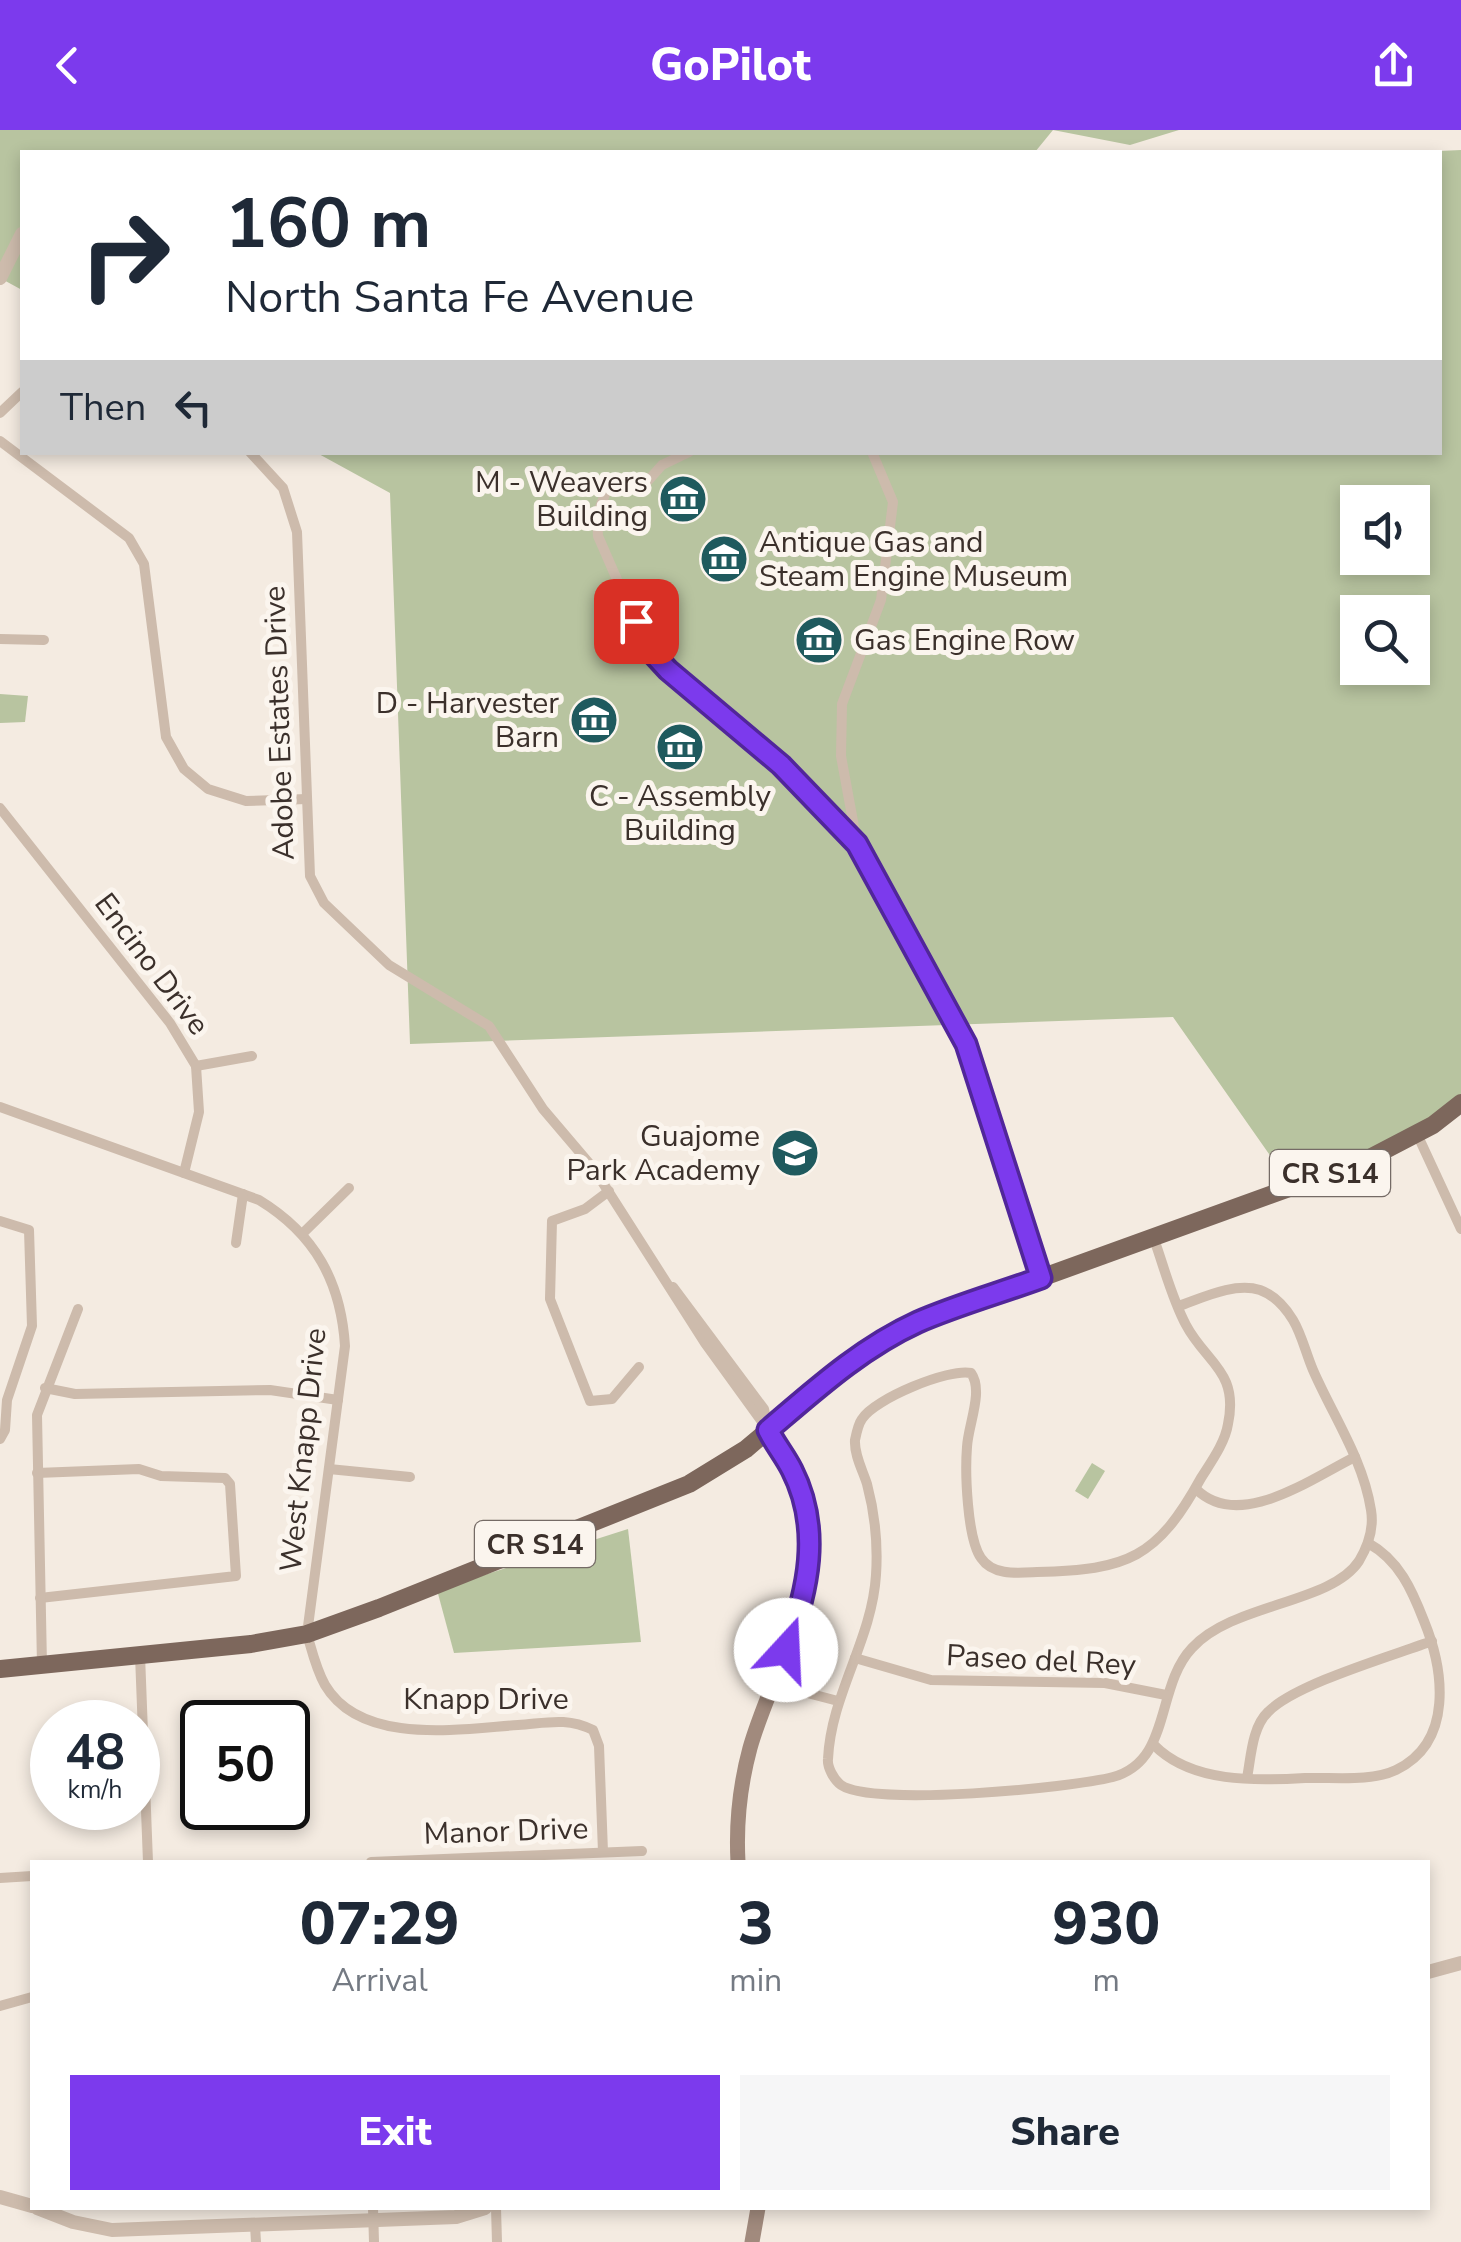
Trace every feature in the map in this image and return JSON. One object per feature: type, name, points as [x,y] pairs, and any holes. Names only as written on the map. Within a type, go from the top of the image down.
[{"type":"main road","name":"CR S14","points":[[0,1669],[307,1634],[689,1484],[768,1430],[832,1376],[886,1338],[919,1322],[1364,1161],[1418,1134],[1461,1103]]},
{"type":"main road","points":[[738,1860],[744,1774],[806,1594],[810,1543],[806,1508],[792,1470],[768,1430]]},
{"type":"main road","points":[[752,2242],[758,2210]]},
{"type":"street","points":[[0,278],[20,238]]},
{"type":"street","points":[[0,292],[20,257]]},
{"type":"street","points":[[0,413],[20,394]]},
{"type":"street","points":[[0,441],[129,538],[144,564],[166,737],[184,769],[208,789],[246,801],[307,799]]},
{"type":"street","name":"Adobe Estates Drive","points":[[253,455],[283,488],[296,532],[310,876],[324,903],[388,965],[489,1026],[543,1109],[609,1191],[668,1284],[683,1296],[759,1402],[768,1430]]},
{"type":"street","points":[[682,455],[662,464],[646,483],[607,489],[597,515],[598,536],[646,646],[698,698],[781,765],[857,844],[966,1044],[1041,1278]]},
{"type":"street","points":[[857,844],[841,756],[842,704],[882,600],[893,502],[873,455]]},
{"type":"street","points":[[0,639],[44,640]]},
{"type":"street","name":"Encino Drive","points":[[0,808],[170,1023],[196,1066],[198,1112],[184,1172]]},
{"type":"street","points":[[196,1066],[252,1056]]},
{"type":"street","name":"West Knapp Drive","points":[[0,1107],[243,1194],[280,1212],[316,1248],[343,1310],[345,1346],[307,1634]]},
{"type":"street","points":[[1418,1134],[1461,1229]]},
{"type":"street","points":[[303,1233],[349,1188]]},
{"type":"street","points":[[609,1191],[585,1209],[552,1221],[550,1299],[590,1401],[612,1399],[639,1366]]},
{"type":"street","points":[[236,1243],[243,1194]]},
{"type":"street","points":[[0,1221],[29,1230],[32,1313],[0,1439]]},
{"type":"street","points":[[1154,1239],[1179,1306],[1190,1332],[1220,1365],[1230,1400],[1228,1425],[1196,1488],[1170,1530],[1149,1550],[1123,1562],[1070,1572],[1006,1573],[982,1560],[972,1540],[967,1448],[976,1380],[971,1373],[954,1371],[875,1405],[861,1420],[855,1440],[876,1532],[876,1578],[855,1658],[838,1701],[827,1764],[838,1784],[861,1792],[913,1797],[1112,1777],[1146,1759],[1154,1745],[1171,1678],[1206,1635],[1232,1619],[1334,1583],[1357,1564],[1368,1543],[1371,1511],[1355,1457],[1295,1322],[1279,1301],[1248,1289],[1225,1290],[1179,1306]]},
{"type":"street","points":[[42,1665],[37,1415],[78,1309]]},
{"type":"street","points":[[45,1388],[75,1394],[270,1390],[338,1400]]},
{"type":"street","points":[[1196,1488],[1205,1498],[1234,1506],[1258,1504],[1355,1457]]},
{"type":"street","points":[[38,1473],[140,1469],[177,1477],[226,1478],[230,1484],[236,1576],[40,1598]]},
{"type":"street","points":[[329,1469],[410,1477]]},
{"type":"street","points":[[1154,1745],[1168,1759],[1188,1768],[1247,1778],[1376,1776],[1404,1764],[1428,1740],[1438,1721],[1439,1672],[1432,1641],[1408,1581],[1368,1543]]},
{"type":"street","name":"Knapp Drive","points":[[307,1634],[326,1688],[362,1717],[441,1730],[572,1720],[592,1730],[599,1746],[603,1852]]},
{"type":"street","points":[[1247,1778],[1257,1728],[1277,1705],[1432,1641]]},
{"type":"street","points":[[140,1655],[148,1860]]},
{"type":"street","name":"Paseo del Rey","points":[[855,1658],[930,1680],[1106,1683],[1166,1695]]},
{"type":"street","points":[[773,1684],[838,1701]]},
{"type":"street","name":"Manor Drive","points":[[417,1860],[642,1851]]},
{"type":"street","points":[[0,1878],[30,1876]]},
{"type":"street","points":[[1430,1971],[1461,1963]]},
{"type":"street","points":[[0,2006],[30,1998]]},
{"type":"street","points":[[0,2197],[30,2205]]},
{"type":"street","points":[[46,2210],[92,2226],[143,2236],[373,2214],[456,2217],[479,2210]]},
{"type":"street","points":[[496,2210],[497,2242]]},
{"type":"street","points":[[373,2214],[374,2242]]},
{"type":"street","points":[[255,2225],[256,2242]]},
{"type":"green space","points":[[0,130],[1053,130],[1037,150],[20,150],[20,289],[0,278]]},
{"type":"green space","points":[[1053,130],[1179,130],[1130,145]]},
{"type":"green space","points":[[1461,150],[1461,1097],[1400,1139],[1290,1184],[1173,1017],[410,1044],[390,493],[321,455],[1442,455],[1442,151]]},
{"type":"green space","points":[[0,694],[28,696],[25,722],[0,723]]},
{"type":"green space","points":[[1092,1463],[1105,1471],[1088,1499],[1075,1491]]},
{"type":"green space","points":[[628,1529],[641,1642],[454,1653],[437,1590]]},
{"type":"place","name":"M - Weavers Building","points":[[683,499]]},
{"type":"place","name":"Antique Gas and Steam Engine Museum","points":[[724,559]]},
{"type":"place","name":"Gas Engine Row","points":[[819,640]]},
{"type":"place","name":"D - Harvester Barn","points":[[594,720]]},
{"type":"place","name":"C - Assembly Building","points":[[680,747]]},
{"type":"place","name":"Guajome Park Academy","points":[[795,1153]]},
{"type":"route","points":[[636,621],[646,646],[668,670],[816,797],[857,844],[975,1065],[1041,1278],[919,1322],[886,1338],[853,1359],[768,1430],[792,1470],[806,1508],[810,1543],[806,1594],[786,1650]]}]
